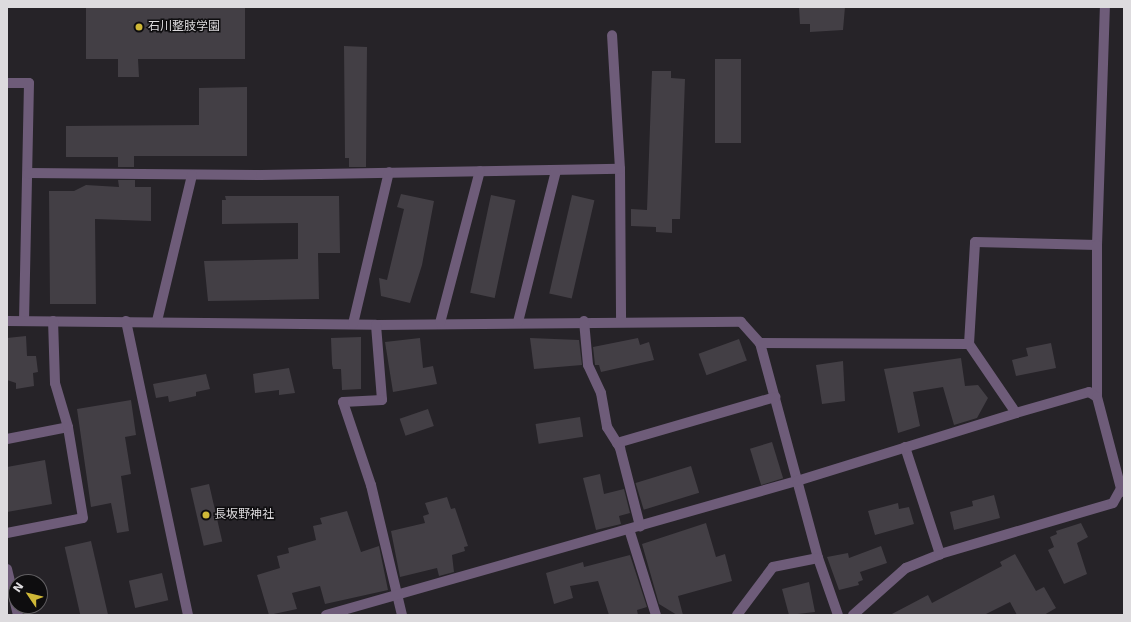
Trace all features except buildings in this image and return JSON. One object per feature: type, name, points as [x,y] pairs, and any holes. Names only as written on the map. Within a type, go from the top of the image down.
[{"type":"street","points":[[853,615],[906,568],[940,554],[1113,503],[1123,489],[1097,397],[1096,244],[1105,7]]},
{"type":"street","points":[[612,35],[620,169],[621,321]]},
{"type":"street","points":[[7,83],[29,83],[24,321]]},
{"type":"street","points":[[28,174],[192,175],[620,169]]},
{"type":"street","points":[[440,323],[480,171]]},
{"type":"street","points":[[518,322],[556,171]]},
{"type":"street","points":[[353,324],[389,172]]},
{"type":"street","points":[[157,321],[192,175]]},
{"type":"street","points":[[1016,413],[969,344],[975,242],[1096,244]]},
{"type":"street","points":[[7,321],[157,321],[376,325],[584,321],[741,322],[760,343],[818,558],[838,615]]},
{"type":"street","points":[[7,532],[83,518],[68,427],[55,383],[53,321]]},
{"type":"street","points":[[126,321],[188,615]]},
{"type":"street","points":[[584,321],[588,366],[601,392],[607,427],[617,443],[640,526]]},
{"type":"street","points":[[376,325],[382,400],[343,402],[371,485],[402,615]]},
{"type":"street","points":[[760,343],[969,344]]},
{"type":"street","points":[[326,615],[797,481],[1089,392],[1097,397]]},
{"type":"street","points":[[617,443],[775,397]]},
{"type":"street","points":[[7,439],[68,427]]},
{"type":"street","points":[[905,448],[940,554]]},
{"type":"street","points":[[629,529],[656,615]]},
{"type":"street","points":[[737,615],[773,567],[818,558]]},
{"type":"street","points":[[7,569],[18,615]]},
{"type":"place","name":"石川整肢学園","points":[[139,27]]},
{"type":"place","name":"長坂野神社","points":[[206,515]]}]
